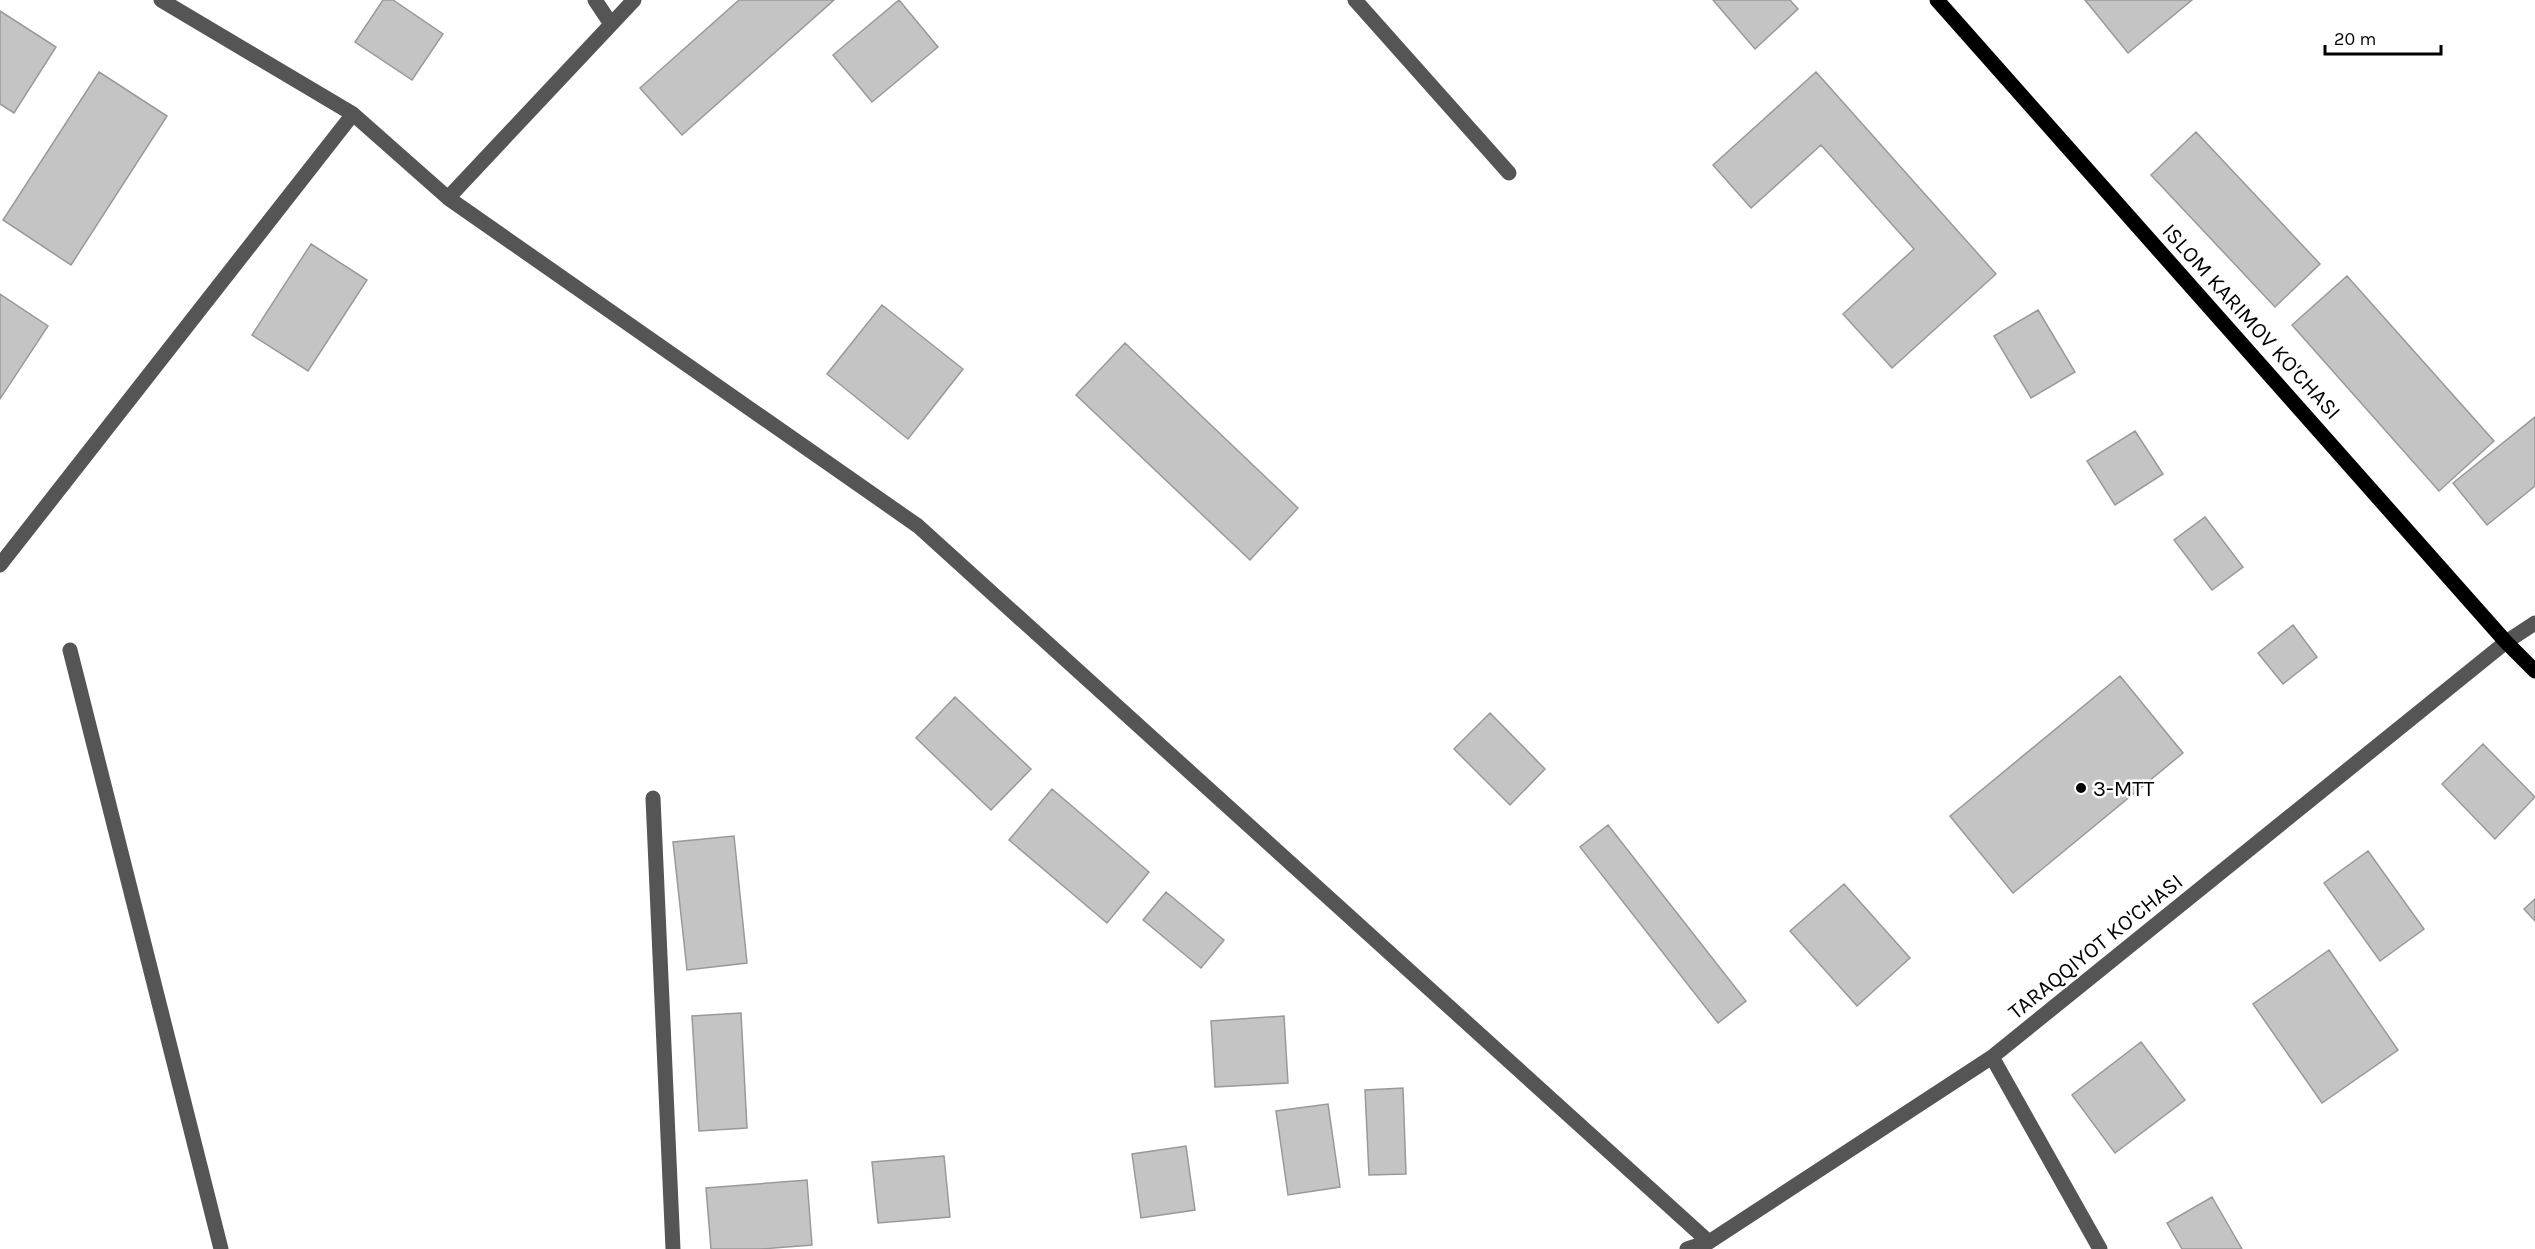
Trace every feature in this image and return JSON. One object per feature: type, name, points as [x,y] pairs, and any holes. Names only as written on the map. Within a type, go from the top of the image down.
[{"type":"main road","name":"ISLOM KARIMOV KO'CHASI","points":[[1937,0],[2506,642],[2535,671]]},
{"type":"street","points":[[160,0],[353,114],[448,198],[918,526],[1709,1242]]},
{"type":"street","points":[[595,0],[611,24]]},
{"type":"street","points":[[448,198],[634,0]]},
{"type":"street","points":[[1355,0],[1509,173]]},
{"type":"street","points":[[0,565],[353,114]]},
{"type":"street","name":"TARAQQIYOT KO'CHASI","points":[[1688,1249],[1709,1242],[1992,1057],[2506,642],[2535,622]]},
{"type":"street","points":[[70,650],[220,1249]]},
{"type":"street","points":[[653,798],[673,1249]]},
{"type":"street","points":[[1992,1057],[2100,1249]]},
{"type":"building","points":[[383,0],[393,0],[443,34],[412,80],[355,42]]},
{"type":"building","points":[[739,0],[834,0],[682,135],[640,88]]},
{"type":"building","points":[[899,0],[938,47],[872,102],[833,55]]},
{"type":"building","points":[[1713,0],[1790,0],[1798,9],[1755,49]]},
{"type":"building","points":[[2085,0],[2192,0],[2128,53]]},
{"type":"building","points":[[0,11],[56,47],[14,113],[0,104]]},
{"type":"building","points":[[99,72],[167,116],[71,265],[3,220]]},
{"type":"building","points":[[1816,72],[1996,274],[1892,368],[1843,314],[1914,249],[1821,145],[1751,208],[1713,165]]},
{"type":"building","points":[[2196,132],[2320,264],[2275,307],[2151,175]]},
{"type":"building","points":[[311,244],[367,280],[308,371],[252,335]]},
{"type":"building","points":[[2347,276],[2494,441],[2439,491],[2292,325]]},
{"type":"building","points":[[0,294],[48,326],[0,399]]},
{"type":"building","points":[[882,305],[963,369],[908,439],[827,374]]},
{"type":"building","points":[[2038,310],[2075,372],[2031,398],[1994,336]]},
{"type":"building","points":[[1125,343],[1298,508],[1250,560],[1076,395]]},
{"type":"building","points":[[2535,417],[2535,486],[2487,525],[2453,483]]},
{"type":"building","points":[[2135,431],[2163,474],[2115,505],[2087,461]]},
{"type":"building","points":[[2205,517],[2243,567],[2212,590],[2174,540]]},
{"type":"building","points":[[2293,625],[2317,657],[2283,684],[2258,653]]},
{"type":"building","points":[[2120,676],[2183,753],[2013,893],[1950,816]]},
{"type":"building","points":[[955,697],[1031,769],[991,810],[916,738]]},
{"type":"building","points":[[1490,713],[1545,769],[1510,805],[1454,749]]},
{"type":"building","points":[[2483,744],[2535,797],[2495,839],[2442,784]]},
{"type":"building","points":[[1052,789],[1149,872],[1107,923],[1009,840]]},
{"type":"building","points":[[1608,825],[1746,1001],[1718,1023],[1580,847]]},
{"type":"building","points":[[734,836],[747,963],[687,970],[673,842]]},
{"type":"building","points":[[2368,851],[2424,929],[2380,961],[2324,883]]},
{"type":"building","points":[[1844,884],[1910,958],[1857,1006],[1790,931]]},
{"type":"building","points":[[1166,892],[1224,940],[1201,968],[1143,920]]},
{"type":"building","points":[[2535,899],[2535,921],[2524,909]]},
{"type":"building","points":[[2329,950],[2398,1050],[2322,1103],[2253,1004]]},
{"type":"building","points":[[741,1013],[747,1128],[699,1131],[692,1016]]},
{"type":"building","points":[[1284,1016],[1288,1083],[1215,1087],[1211,1021]]},
{"type":"building","points":[[2141,1042],[2185,1100],[2115,1153],[2072,1095]]},
{"type":"building","points":[[1403,1088],[1406,1174],[1369,1175],[1365,1090]]},
{"type":"building","points":[[1328,1104],[1340,1187],[1288,1195],[1276,1111]]},
{"type":"building","points":[[1186,1146],[1195,1210],[1141,1218],[1132,1154]]},
{"type":"building","points":[[944,1156],[950,1217],[878,1223],[872,1162]]},
{"type":"building","points":[[807,1180],[812,1245],[761,1249],[711,1249],[706,1188]]},
{"type":"building","points":[[2212,1197],[2242,1249],[2182,1249],[2167,1223]]},
{"type":"place","name":"3-MTT","points":[[2081,788]]}]
